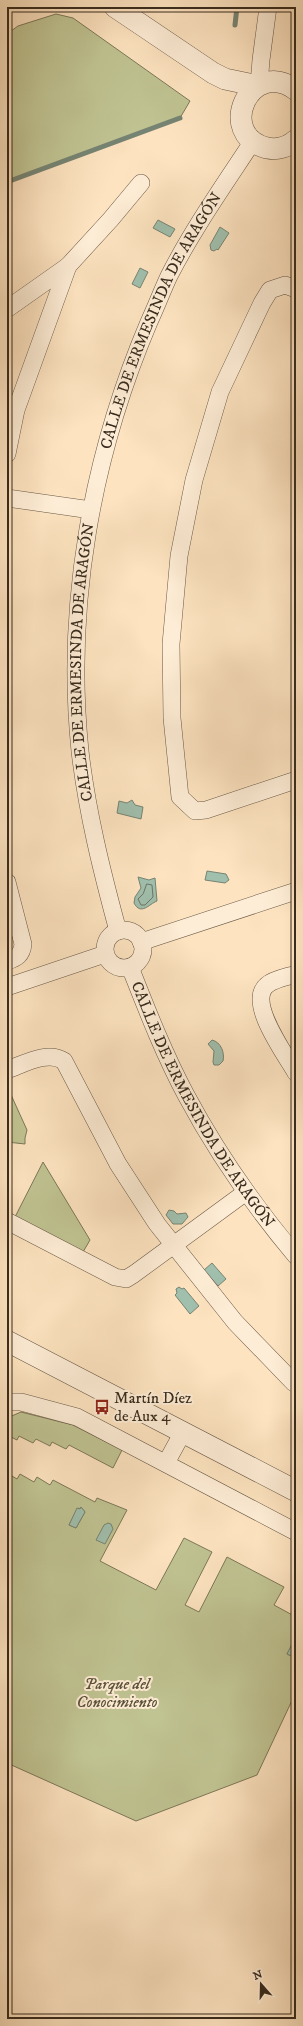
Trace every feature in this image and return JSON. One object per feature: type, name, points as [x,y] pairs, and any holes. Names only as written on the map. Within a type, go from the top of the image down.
[{"type":"street","points":[[115,7],[213,73],[225,79],[259,86]]},
{"type":"street","points":[[259,86],[268,7]]},
{"type":"street","points":[[213,73],[241,112],[244,130],[253,141],[269,148],[282,148],[295,142]]},
{"type":"street","points":[[241,112],[246,97],[259,86],[267,83],[283,83],[296,90]]},
{"type":"street","name":"CALLE DE ERMESINDA DE ARAGÓN","points":[[118,931],[89,811],[81,752],[77,702],[77,638],[82,571],[91,510],[104,450],[121,395],[169,276],[206,211],[253,141]]},
{"type":"street","points":[[7,309],[68,266],[111,220],[141,183]]},
{"type":"street","points":[[7,454],[16,410],[68,266]]},
{"type":"street","points":[[296,289],[285,284],[270,290],[262,303],[220,392],[194,480],[179,556],[171,644],[172,718],[180,797],[194,811],[206,810],[296,780]]},
{"type":"street","name":"CALLE DE ERMESINDA DE ARAGÓN","points":[[7,498],[91,510]]},
{"type":"street","points":[[7,882],[23,944],[22,952],[18,957],[7,961]]},
{"type":"street","points":[[141,942],[296,890]]},
{"type":"street","points":[[123,930],[133,933],[141,942],[142,956],[130,967],[117,967],[107,960],[105,946],[107,939],[118,931],[123,930]]},
{"type":"street","points":[[7,987],[105,954]]},
{"type":"street","name":"CALLE DE ERMESINDA DE ARAGÓN","points":[[130,967],[166,1054],[186,1095],[209,1136],[246,1192],[296,1256]]},
{"type":"street","points":[[296,974],[267,985],[260,1000],[262,1013],[296,1073]]},
{"type":"street","points":[[7,1070],[48,1057],[58,1057],[64,1061],[129,1184],[172,1246],[235,1322],[294,1383]]},
{"type":"street","points":[[7,1222],[120,1279],[134,1274],[246,1192]]},
{"type":"street","points":[[7,1341],[296,1491]]},
{"type":"street","points":[[7,1402],[21,1402],[77,1417],[296,1532]]},
{"type":"street","points":[[166,1463],[183,1432]]},
{"type":"green space","points":[[56,14],[73,18],[190,101],[180,118],[7,182],[7,34],[18,26]]},
{"type":"green space","points":[[7,1086],[27,1130],[25,1144],[7,1142]]},
{"type":"green space","points":[[43,1162],[90,1240],[83,1252],[15,1217]]},
{"type":"green space","points":[[21,1412],[73,1425],[122,1450],[113,1468],[69,1445],[66,1449],[52,1442],[50,1446],[36,1439],[33,1443],[19,1436],[17,1440],[7,1435],[7,1418]]},
{"type":"green space","name":"Parque del Conocimiento","points":[[7,1473],[17,1479],[20,1474],[34,1482],[37,1477],[50,1485],[53,1480],[95,1502],[97,1498],[127,1510],[100,1561],[156,1590],[184,1538],[212,1552],[185,1605],[199,1612],[227,1557],[284,1587],[274,1605],[296,1617],[296,1648],[292,1645],[287,1654],[296,1658],[296,1692],[257,1775],[136,1821],[7,1763]],"holes":[[[81,1507],[85,1512],[76,1528],[69,1525],[78,1508],[80,1509]]]},
{"type":"water","points":[[158,220],[175,229],[170,237],[153,228]]},
{"type":"water","points":[[220,227],[229,233],[218,250],[217,249],[214,251],[211,250],[210,245]]},
{"type":"water","points":[[140,268],[148,272],[140,288],[132,284]]},
{"type":"water","points":[[132,800],[135,805],[143,807],[141,819],[117,813],[119,801],[127,803]]},
{"type":"water","points":[[207,871],[226,874],[229,880],[225,883],[205,880]]},
{"type":"water","points":[[138,877],[149,880],[155,878],[157,901],[142,909],[139,909],[134,903],[135,897],[141,888]]},
{"type":"water","points":[[212,1040],[220,1045],[223,1051],[223,1061],[219,1065],[214,1065],[213,1062],[214,1051],[208,1044]]},
{"type":"water","points":[[169,1210],[174,1211],[177,1214],[186,1213],[188,1217],[182,1224],[173,1224],[166,1215]]},
{"type":"water","points":[[212,1263],[226,1279],[218,1286],[204,1270]]},
{"type":"water","points":[[179,1287],[182,1289],[184,1288],[199,1306],[190,1314],[175,1295],[177,1293],[176,1289]]},
{"type":"water","points":[[81,1507],[85,1512],[76,1528],[69,1525],[77,1508],[80,1509]]},
{"type":"water","points":[[108,1523],[111,1524],[113,1529],[105,1544],[96,1540],[104,1525]]},
{"type":"water","points":[[292,1644],[296,1648],[296,1658],[287,1654]]},
{"type":"waterway","points":[[235,25],[237,7]]},
{"type":"waterway","points":[[7,182],[180,118]]},
{"type":"place","name":"Martín Díez de Aux 4","points":[[102,1407]]}]
